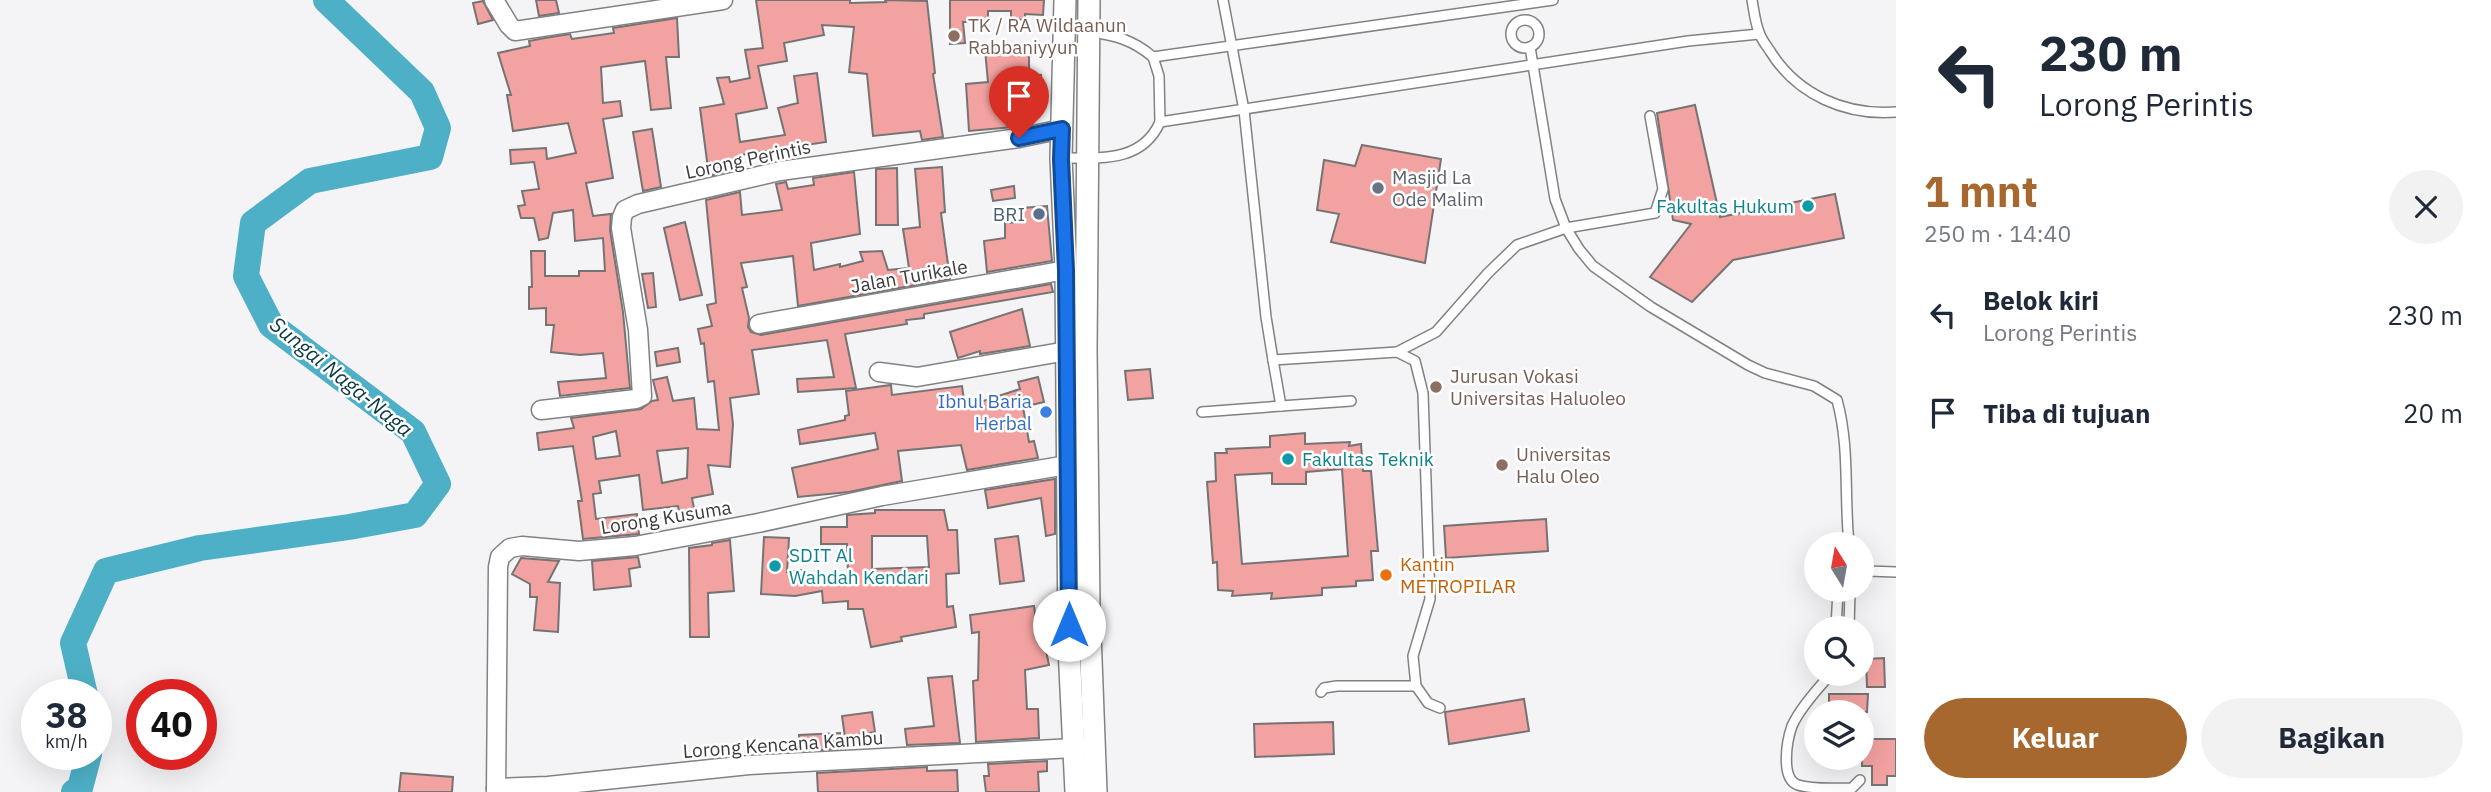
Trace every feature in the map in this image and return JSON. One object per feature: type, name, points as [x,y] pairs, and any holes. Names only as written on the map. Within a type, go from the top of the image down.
[{"type":"street","points":[[494,0],[515,31],[723,0]]},
{"type":"street","points":[[1065,0],[1061,159],[1066,270],[1068,464],[1078,554],[1096,792]]},
{"type":"street","points":[[1076,792],[1069,648],[1078,554],[1089,0]]},
{"type":"street","points":[[1065,73],[1088,73]]},
{"type":"street","name":"Lorong Perintis","points":[[541,410],[636,399],[642,396],[638,330],[621,228],[625,209],[779,171],[1019,138],[1062,129]]},
{"type":"street","name":"Jalan Turikale","points":[[759,324],[1066,270]]},
{"type":"street","points":[[878,372],[917,377],[1067,351]]},
{"type":"street","name":"Lorong Kusuma","points":[[496,790],[498,567],[500,557],[510,548],[522,546],[579,551],[635,546],[882,496],[1068,464]]},
{"type":"street","name":"Lorong Kencana Kambu","points":[[496,790],[749,765],[1074,747]]},
{"type":"lane","points":[[1223,0],[1244,110],[1266,317],[1281,406]]},
{"type":"lane","points":[[1153,57],[1520,2],[1553,0]]},
{"type":"lane","points":[[1752,0],[1759,34],[1778,65],[1805,90],[1839,107],[1875,114],[1896,112]]},
{"type":"lane","points":[[1520,2],[1523,19]]},
{"type":"lane","points":[[1523,19],[1537,26],[1539,34],[1530,47],[1522,48],[1514,44],[1510,37],[1511,29],[1523,19]]},
{"type":"lane","points":[[1061,159],[1124,156],[1139,149],[1156,132],[1160,122],[1159,76],[1153,57],[1137,43],[1115,35],[1088,32]]},
{"type":"lane","points":[[1160,122],[1688,41],[1759,34]]},
{"type":"lane","points":[[1530,47],[1555,199],[1566,228],[1579,249],[1592,265],[1671,319],[1748,365],[1765,373],[1814,386],[1837,400],[1845,440],[1848,532]]},
{"type":"lane","points":[[1273,360],[1397,352],[1436,332],[1488,273],[1517,245],[1566,228],[1655,214],[1663,189],[1650,116]]},
{"type":"lane","points":[[1397,352],[1415,361],[1423,393],[1430,599],[1413,656],[1416,686],[1428,703],[1440,708]]},
{"type":"lane","points":[[1202,412],[1351,401]]},
{"type":"lane","points":[[1874,571],[1896,572]]},
{"type":"lane","points":[[1321,692],[1324,688],[1337,686],[1416,686]]},
{"type":"lane","points":[[1822,686],[1793,724],[1786,767],[1789,778],[1797,785],[1824,788],[1852,788],[1860,780]]},
{"type":"building","points":[[536,0],[556,0],[559,13],[539,16]]},
{"type":"building","points":[[756,0],[850,0],[850,3],[927,1],[933,74],[943,137],[922,140],[920,131],[873,136],[867,74],[849,72],[854,27],[822,25],[824,35],[784,43],[787,61],[758,66],[767,108],[736,114],[740,142],[785,135],[778,108],[798,103],[794,76],[817,73],[826,142],[741,155],[743,168],[709,176],[700,108],[724,104],[717,78],[729,77],[730,82],[750,78],[745,50],[763,48]]},
{"type":"building","points":[[950,0],[1044,0],[1043,15],[1025,14],[1025,20],[1011,19],[1011,11],[988,11],[988,22],[963,22],[965,43],[950,44]]},
{"type":"building","points":[[483,1],[493,20],[478,24],[473,3]]},
{"type":"building","points":[[677,18],[679,57],[666,57],[671,108],[651,110],[645,61],[601,67],[603,103],[620,101],[622,116],[603,119],[613,178],[586,183],[593,216],[611,214],[610,230],[623,312],[630,388],[560,396],[558,382],[606,378],[603,353],[580,355],[551,352],[554,325],[546,325],[546,308],[529,309],[529,287],[532,287],[531,251],[545,251],[545,276],[579,276],[579,271],[605,271],[603,238],[575,241],[573,210],[553,213],[548,238],[539,240],[534,218],[521,218],[518,206],[525,205],[522,191],[539,189],[534,162],[511,164],[510,150],[546,148],[547,159],[576,153],[568,123],[513,131],[507,95],[511,95],[498,53],[530,46],[529,41],[570,34],[572,39],[614,33],[613,28]]},
{"type":"building","points":[[1029,46],[1029,75],[1041,75],[1042,98],[1012,100],[1013,127],[969,131],[966,84],[988,82],[985,50]]},
{"type":"building","name":"Fakultas Hukum","points":[[1695,105],[1720,217],[1835,194],[1844,238],[1733,260],[1692,302],[1650,277],[1691,224],[1673,220],[1657,113]]},
{"type":"building","points":[[652,129],[661,187],[643,191],[633,132]]},
{"type":"building","name":"Masjid La Ode Malim","points":[[1362,145],[1441,159],[1425,263],[1331,242],[1339,214],[1317,210],[1324,160],[1355,166]]},
{"type":"building","points":[[942,167],[945,212],[941,213],[950,279],[798,306],[793,256],[741,263],[747,287],[742,288],[751,332],[761,335],[1051,284],[1053,292],[924,314],[924,318],[906,320],[907,324],[845,334],[856,388],[798,392],[797,379],[834,377],[827,340],[752,350],[759,394],[730,398],[733,424],[730,467],[708,465],[713,494],[692,498],[696,519],[681,522],[678,506],[643,510],[639,475],[599,481],[601,493],[593,494],[596,519],[637,514],[639,534],[583,539],[578,501],[582,501],[573,446],[539,450],[537,433],[574,428],[571,418],[641,409],[658,400],[653,380],[667,377],[673,401],[694,398],[697,429],[719,430],[714,381],[708,382],[704,343],[701,344],[698,329],[712,326],[707,305],[716,303],[706,200],[740,192],[742,215],[782,210],[776,184],[786,182],[788,189],[814,185],[813,178],[854,172],[860,234],[811,243],[814,270],[863,261],[860,252],[882,251],[888,270],[909,268],[903,229],[920,227],[915,169]],"holes":[[[616,431],[620,456],[596,459],[593,437]],[[688,448],[687,478],[662,483],[657,451]]]},
{"type":"building","points":[[897,168],[898,225],[876,225],[876,169]]},
{"type":"building","points":[[1014,186],[1015,198],[993,201],[991,190]]},
{"type":"building","points":[[1047,206],[1052,261],[987,272],[984,241],[1005,238],[1005,223],[1023,222],[1022,208]]},
{"type":"building","points":[[685,222],[702,295],[680,300],[664,228]]},
{"type":"building","points":[[653,273],[656,307],[648,308],[642,274]]},
{"type":"building","points":[[1022,309],[1030,346],[980,354],[980,351],[958,358],[950,332]]},
{"type":"building","points":[[678,348],[680,362],[657,366],[655,352]]},
{"type":"building","points":[[1150,369],[1153,398],[1128,400],[1125,371]]},
{"type":"building","points":[[1038,377],[1044,402],[1023,407],[1029,442],[1034,441],[1038,458],[967,470],[961,445],[898,451],[902,481],[849,492],[798,497],[792,468],[878,449],[875,433],[800,444],[798,430],[845,420],[845,416],[849,415],[846,391],[891,385],[892,395],[962,386],[965,407],[1020,389],[1018,382]]},
{"type":"building","points":[[1305,433],[1305,444],[1361,444],[1363,471],[1371,471],[1378,551],[1371,551],[1373,580],[1356,581],[1356,586],[1322,588],[1322,595],[1271,599],[1272,593],[1232,596],[1233,591],[1218,590],[1217,562],[1213,563],[1207,482],[1216,481],[1215,453],[1227,453],[1226,449],[1270,447],[1270,436]],"holes":[[[1342,469],[1348,556],[1242,564],[1235,475],[1272,473],[1272,484],[1306,484],[1306,472]]]},
{"type":"building","points":[[1055,479],[1055,534],[1046,536],[1041,498],[988,508],[985,490]]},
{"type":"building","points":[[875,510],[944,510],[948,530],[957,530],[959,573],[946,574],[947,607],[953,606],[956,627],[901,637],[902,641],[871,647],[863,609],[848,609],[848,601],[823,603],[822,591],[795,596],[761,594],[764,537],[789,538],[787,572],[801,570],[803,580],[848,575],[847,544],[821,544],[821,527],[847,527],[847,515],[875,513]],"holes":[[[872,536],[927,536],[929,567],[872,569]]]},
{"type":"building","points":[[1546,519],[1548,551],[1446,558],[1444,526]]},
{"type":"building","points":[[1018,536],[1024,581],[1000,584],[995,539]]},
{"type":"building","points":[[730,540],[734,591],[708,593],[709,637],[690,637],[689,548]]},
{"type":"building","points":[[638,557],[640,567],[629,569],[631,586],[594,590],[592,561]]},
{"type":"building","points":[[521,558],[559,561],[548,582],[560,583],[558,632],[534,630],[537,597],[530,597],[530,584],[512,574]]},
{"type":"building","points":[[1034,606],[1037,627],[1041,626],[1049,665],[1025,670],[1027,709],[1038,709],[1039,738],[976,742],[973,681],[978,680],[979,632],[972,633],[970,615]]},
{"type":"building","points":[[1884,658],[1885,687],[1867,687],[1874,686],[1874,659]]},
{"type":"building","points":[[952,676],[960,743],[907,745],[905,729],[934,726],[928,678]]},
{"type":"building","points":[[1829,694],[1868,694],[1868,700],[1829,700]]},
{"type":"building","points":[[1524,699],[1529,731],[1449,744],[1445,712]]},
{"type":"building","points":[[872,712],[875,732],[845,737],[842,716]]},
{"type":"building","points":[[1333,722],[1334,754],[1255,757],[1254,724]]},
{"type":"building","points":[[840,733],[841,749],[800,751],[799,735]]},
{"type":"building","points":[[1874,739],[1896,739],[1896,776],[1887,776],[1887,785],[1872,785]]},
{"type":"building","points":[[1047,761],[1047,771],[1038,772],[1039,792],[986,792],[984,776],[989,776],[988,764]]},
{"type":"building","points":[[927,767],[927,771],[957,770],[958,792],[818,792],[817,773]]},
{"type":"building","points":[[401,773],[453,777],[452,792],[399,792]]},
{"type":"waterway","name":"Sungai Naga-Naga","points":[[81,679],[73,643],[106,571],[200,548],[415,515],[438,484],[413,432],[271,325],[246,276],[253,223],[310,181],[430,157],[438,128],[422,92],[326,0]]},
{"type":"waterway","name":"Sungai Naga-Naga","points":[[74,792],[80,788],[85,770]]},
{"type":"place","name":"TK / RA Wildaanun Rabbaniyyun","points":[[954,36]]},
{"type":"place","name":"Masjid La Ode Malim","points":[[1378,188]]},
{"type":"place","name":"Fakultas Hukum","points":[[1808,206]]},
{"type":"place","name":"BRI","points":[[1039,214]]},
{"type":"place","name":"Jurusan Vokasi Universitas Haluoleo","points":[[1436,387]]},
{"type":"place","name":"Ibnul Baria Herbal","points":[[1046,412]]},
{"type":"place","name":"Fakultas Teknik","points":[[1288,459]]},
{"type":"place","name":"Universitas Halu Oleo","points":[[1502,465]]},
{"type":"place","name":"SDIT Al Wahdah Kendari","points":[[775,566]]},
{"type":"place","name":"Kantin METROPILAR","points":[[1386,575]]},
{"type":"route","points":[[1019,138],[1062,129],[1069,625]]}]
